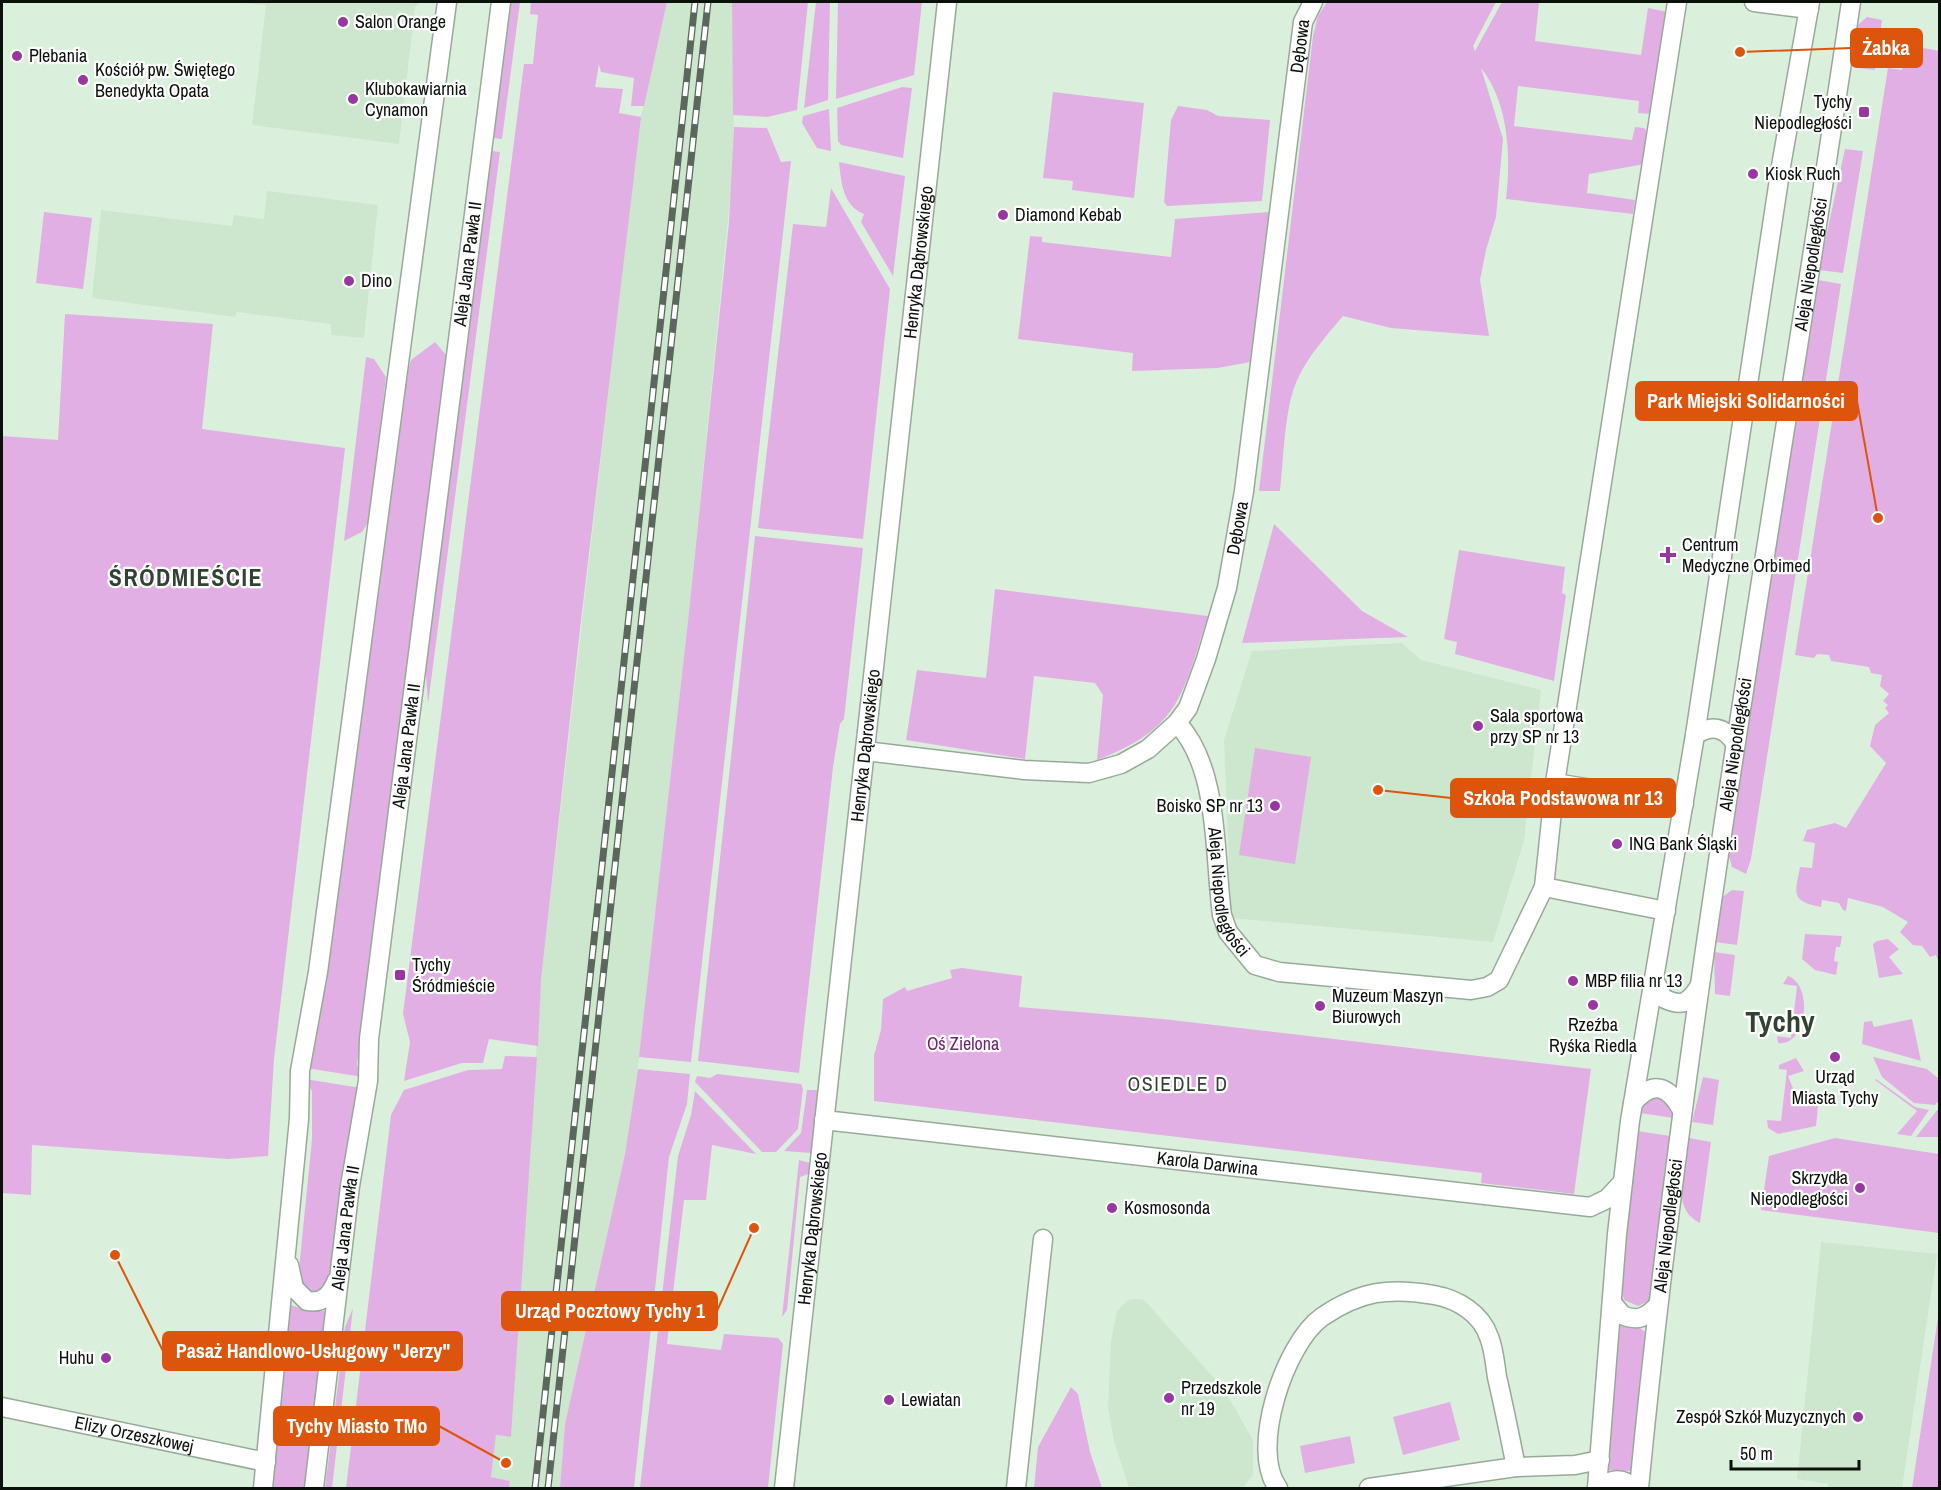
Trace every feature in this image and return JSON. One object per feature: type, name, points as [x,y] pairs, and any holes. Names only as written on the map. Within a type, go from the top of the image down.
[{"type":"street","points":[[263,1488],[299,1119],[300,1071],[318,972],[447,2]]},
{"type":"street","points":[[486,2],[500,10]]},
{"type":"street","name":"Henryka Dąbrowskiego","points":[[784,1488],[947,2]]},
{"type":"street","name":"Dębowa","points":[[865,751],[1024,770],[1089,773],[1121,764],[1148,749],[1177,723],[1188,708],[1206,659],[1227,588],[1244,491],[1303,22],[1313,2]]},
{"type":"street","name":"Aleja Niepodległości","points":[[1177,723],[1190,737],[1195,747],[1208,793],[1225,924],[1228,932],[1256,965],[1279,972],[1471,990],[1487,987],[1499,980],[1509,964],[1544,886],[1555,783],[1677,2]]},
{"type":"street","points":[[1597,1488],[1617,1234],[1633,1103],[1684,804],[1779,177],[1809,5],[1754,2]]},
{"type":"street","name":"Aleja Niepodległości","points":[[1639,1488],[1658,1305],[1699,987],[1851,2]]},
{"type":"street","name":"Aleja Jana Pawła II","points":[[314,1488],[350,1186],[369,1081],[369,1039],[413,678],[500,10]]},
{"type":"street","points":[[1695,735],[1705,728],[1715,727],[1725,731],[1735,743]]},
{"type":"street","points":[[1555,783],[1684,804]]},
{"type":"street","points":[[1544,886],[1666,911]]},
{"type":"street","points":[[1654,979],[1663,998],[1682,1005],[1691,1000],[1699,987]]},
{"type":"street","points":[[1633,1103],[1642,1091],[1652,1088],[1663,1089],[1676,1099],[1682,1110]]},
{"type":"street","name":"Karola Darwina","points":[[824,1120],[1590,1207]]},
{"type":"street","points":[[1590,1207],[1607,1199],[1623,1182]]},
{"type":"street","points":[[1590,1207],[1606,1217],[1617,1234]]},
{"type":"street","points":[[1016,1488],[1042,1239]]},
{"type":"street","points":[[285,1251],[294,1288],[307,1301],[320,1301],[327,1297],[339,1276]]},
{"type":"street","points":[[1278,1488],[1268,1459],[1267,1432],[1277,1389],[1302,1341],[1320,1318],[1363,1295],[1400,1289],[1452,1298],[1474,1314],[1489,1336],[1516,1467]]},
{"type":"street","points":[[1613,1304],[1622,1316],[1639,1319],[1648,1316],[1658,1305]]},
{"type":"street","name":"Elizy Orzeszkowej","points":[[2,1407],[266,1462]]},
{"type":"street","points":[[1370,1488],[1516,1467],[1575,1465],[1600,1460]]},
{"type":"street","points":[[1597,1488],[1610,1481],[1620,1480],[1632,1488]]},
{"type":"shaded area","points":[[231,2],[420,2],[415,7],[399,144],[252,125],[266,5]]},
{"type":"shaded area","points":[[667,2],[732,2],[734,159],[689,612],[640,1053],[625,1154],[565,1424],[560,1488],[509,1488],[510,1481],[491,1477],[496,1435],[511,1436],[541,980],[639,125]]},
{"type":"shaded area","points":[[267,191],[378,205],[364,338],[331,335],[331,324],[237,312],[235,317],[92,298],[101,210],[232,226],[234,215],[264,219]]},
{"type":"shaded area","points":[[1402,643],[1421,660],[1541,690],[1524,841],[1493,942],[1231,918],[1224,740],[1252,651]]},
{"type":"shaded area","name":"Zespół Szkół Muzycznych","points":[[1821,1242],[1937,1254],[1902,1488],[1828,1488],[1828,1484],[1797,1479]]},
{"type":"shaded area","name":"Przedszkole nr 19","points":[[1128,1300],[1144,1300],[1224,1389],[1253,1440],[1253,1475],[1243,1488],[1129,1488],[1114,1441],[1108,1407],[1111,1341],[1117,1311]]},
{"type":"green space","points":[[511,2],[520,2],[502,139],[493,138]]},
{"type":"green space","points":[[531,2],[667,2],[644,106],[631,106],[634,78],[601,72],[599,64],[595,87],[623,89],[619,113],[641,117],[541,980],[538,1046],[489,1039],[483,1063],[462,1063],[404,1081],[410,1042],[403,1014],[524,64],[533,64],[538,15],[530,14]]},
{"type":"green space","points":[[732,2],[808,2],[797,110],[767,117],[733,115]]},
{"type":"green space","points":[[816,2],[830,2],[828,100],[804,108]]},
{"type":"green space","points":[[838,2],[922,2],[914,75],[836,99]]},
{"type":"green space","points":[[1327,2],[1496,2],[1473,46],[1475,51],[1502,2],[1539,2],[1535,41],[1641,55],[1648,8],[1668,12],[1651,114],[1638,113],[1639,101],[1518,86],[1514,126],[1632,140],[1635,127],[1644,128],[1648,133],[1645,164],[1589,174],[1587,193],[1635,200],[1633,214],[1506,199],[1508,148],[1503,114],[1490,82],[1481,68],[1503,139],[1496,217],[1480,280],[1489,336],[1391,328],[1343,316],[1308,360],[1294,388],[1287,416],[1280,491],[1259,491],[1313,36],[1318,16]]},
{"type":"green space","points":[[1867,17],[1882,20],[1875,70],[1858,68],[1858,25]]},
{"type":"green space","points":[[1906,45],[1940,51],[1939,963],[1936,955],[1930,957],[1922,946],[1913,945],[1900,932],[1908,922],[1883,907],[1848,898],[1846,911],[1839,903],[1822,900],[1821,907],[1799,899],[1796,890],[1800,867],[1812,868],[1815,843],[1803,841],[1807,830],[1835,823],[1846,828],[1886,763],[1870,746],[1875,725],[1889,713],[1885,708],[1888,705],[1883,701],[1889,694],[1880,686],[1882,675],[1871,673],[1869,667],[1831,661],[1829,655],[1817,654],[1814,658],[1795,655],[1888,68],[1902,70]]},
{"type":"green space","points":[[902,87],[912,88],[903,158],[841,145],[838,141],[837,108]]},
{"type":"green space","points":[[1053,92],[1144,103],[1134,198],[1072,190],[1073,181],[1043,178]]},
{"type":"green space","points":[[1178,106],[1207,110],[1218,116],[1270,120],[1262,201],[1167,206],[1164,202],[1171,120]]},
{"type":"green space","points":[[829,109],[831,151],[817,148],[802,123],[803,116]]},
{"type":"green space","points":[[734,127],[767,128],[781,162],[791,161],[691,1062],[639,1057],[689,612],[729,222]]},
{"type":"green space","points":[[1845,149],[1863,151],[1843,273],[1819,270]]},
{"type":"green space","points":[[492,151],[500,152],[428,704],[425,658]]},
{"type":"green space","points":[[839,162],[905,176],[893,276],[861,222],[864,214],[847,199],[842,185]]},
{"type":"green space","points":[[831,188],[890,289],[863,539],[758,528],[793,224],[826,227]]},
{"type":"green space","points":[[44,212],[92,218],[83,289],[36,283]]},
{"type":"green space","points":[[1269,212],[1250,362],[1218,368],[1132,371],[1133,353],[1018,339],[1030,236],[1042,237],[1042,242],[1171,257],[1175,219]]},
{"type":"green space","points":[[1818,280],[1841,284],[1751,859],[1746,874],[1732,867],[1728,853]]},
{"type":"green space","points":[[65,314],[213,324],[202,429],[345,448],[274,1059],[268,1156],[228,1159],[32,1145],[31,1195],[2,1193],[2,436],[58,440]]},
{"type":"green space","points":[[435,342],[446,355],[357,1065],[363,1077],[306,1068],[326,975],[408,371],[411,360]]},
{"type":"green space","points":[[366,357],[374,359],[386,377],[370,519],[362,532],[344,541]]},
{"type":"green space","points":[[1274,524],[1362,611],[1408,637],[1242,643]]},
{"type":"green space","points":[[755,536],[863,548],[844,719],[840,724],[833,767],[799,1073],[698,1061]]},
{"type":"green space","points":[[1459,550],[1565,567],[1562,593],[1566,595],[1554,681],[1455,654],[1457,642],[1444,639]]},
{"type":"green space","points":[[995,589],[1208,616],[1192,667],[1174,706],[1146,735],[1125,748],[1097,760],[1103,695],[1095,683],[1034,676],[1025,759],[906,740],[917,670],[986,678]]},
{"type":"green space","name":"Boisko SP nr 13","points":[[1255,748],[1311,757],[1295,864],[1239,855]]},
{"type":"green space","points":[[1732,890],[1744,891],[1737,945],[1715,942],[1721,898]]},
{"type":"green space","points":[[1805,934],[1842,936],[1840,947],[1836,947],[1834,961],[1838,962],[1836,975],[1815,970],[1802,959]]},
{"type":"green space","points":[[1888,939],[1899,949],[1889,957],[1903,974],[1879,978],[1873,944]]},
{"type":"green space","points":[[1714,952],[1735,955],[1730,996],[1715,994]]},
{"type":"green space","name":"Oś Zielona","points":[[962,968],[1022,976],[1019,1007],[1163,1019],[1591,1069],[1574,1194],[1481,1183],[1482,1173],[874,1101],[874,1055],[881,1030],[883,999],[905,987],[907,991],[952,978],[950,970]]},
{"type":"green space","points":[[1788,976],[1796,982],[1801,991],[1804,1014],[1801,1026],[1795,1035],[1788,1042],[1778,1043],[1777,1036],[1791,1038],[1797,986],[1783,984]]},
{"type":"green space","points":[[1912,1019],[1921,1061],[1862,1044],[1864,1022],[1872,1021],[1874,1027]]},
{"type":"green space","points":[[505,1056],[537,1057],[511,1437],[496,1435],[491,1477],[510,1481],[509,1488],[346,1488],[391,1115],[404,1090],[468,1070],[502,1069]]},
{"type":"green space","points":[[1873,1057],[1927,1069],[1939,1079],[1939,1100],[1935,1105],[1914,1103],[1882,1077]]},
{"type":"green space","points":[[1796,1058],[1804,1071],[1788,1076],[1797,1098],[1811,1090],[1818,1107],[1816,1126],[1778,1134],[1768,1128],[1767,1120],[1781,1121],[1787,1070],[1779,1069],[1779,1065]]},
{"type":"green space","points":[[638,1069],[690,1074],[687,1104],[669,1157],[634,1488],[560,1488],[565,1424],[625,1154]]},
{"type":"green space","points":[[717,1074],[801,1084],[803,1089],[798,1129],[776,1152],[762,1152],[695,1082],[697,1076],[710,1078]]},
{"type":"green space","points":[[1703,1077],[1719,1080],[1713,1125],[1692,1122]]},
{"type":"green space","points":[[305,1079],[361,1088],[330,1281],[317,1293],[308,1293],[298,1279],[312,1139],[312,1091]]},
{"type":"green space","points":[[1876,1079],[1915,1107],[1929,1110],[1911,1136],[1897,1134],[1917,1111]]},
{"type":"green space","points":[[807,1090],[818,1090],[811,1153],[784,1151],[801,1133]]},
{"type":"green space","points":[[695,1091],[756,1154],[712,1145],[706,1200],[684,1200],[667,1344],[721,1350],[724,1334],[778,1338],[783,1344],[768,1488],[640,1488],[678,1156],[691,1115]]},
{"type":"green space","points":[[1654,1098],[1667,1101],[1674,1113],[1674,1118],[1640,1113],[1643,1105]]},
{"type":"green space","points":[[1938,1109],[1939,1137],[1916,1137]]},
{"type":"green space","points":[[1637,1131],[1671,1136],[1652,1291],[1649,1301],[1638,1306],[1624,1300],[1621,1289]]},
{"type":"green space","points":[[1689,1138],[1711,1142],[1700,1223],[1690,1216],[1682,1197],[1681,1185]]},
{"type":"green space","points":[[1835,1138],[1939,1154],[1939,1233],[1761,1210],[1769,1156]]},
{"type":"green space","points":[[799,1160],[810,1163],[808,1174],[800,1177],[787,1310],[782,1317]]},
{"type":"green space","points":[[288,1306],[308,1311],[326,1311],[304,1488],[268,1488]]},
{"type":"green space","points":[[353,1308],[332,1488],[325,1488],[345,1327]]},
{"type":"green space","points":[[1939,1311],[1939,1488],[1912,1488]]},
{"type":"green space","points":[[1619,1325],[1640,1328],[1645,1332],[1633,1471],[1608,1470],[1616,1327]]},
{"type":"green space","points":[[1071,1387],[1078,1394],[1090,1452],[1102,1488],[1034,1488],[1038,1447]]},
{"type":"green space","points":[[1450,1402],[1460,1440],[1403,1455],[1393,1417]]},
{"type":"green space","points":[[1350,1436],[1355,1463],[1305,1473],[1300,1446]]},
{"type":"railway","points":[[535,1488],[695,2]]},
{"type":"railway","points":[[548,1488],[708,2]]},
{"type":"place","name":"Salon Orange","points":[[343,22]]},
{"type":"place","name":"Żabka","points":[[1740,52]]},
{"type":"place","name":"Plebania","points":[[17,56]]},
{"type":"place","name":"Kościół pw. Świętego Benedykta Opata","points":[[83,80]]},
{"type":"place","name":"Klubokawiarnia Cynamon","points":[[353,99]]},
{"type":"place","name":"Tychy Niepodległości","points":[[1864,112]]},
{"type":"place","name":"Kiosk Ruch","points":[[1753,174]]},
{"type":"place","name":"Diamond Kebab","points":[[1003,215]]},
{"type":"place","name":"Dino","points":[[349,281]]},
{"type":"place","name":"Park Miejski Solidarności","points":[[1878,518]]},
{"type":"place","name":"Centrum Medyczne Orbimed","points":[[1668,555]]},
{"type":"place","name":"Sala sportowa przy SP nr 13","points":[[1478,726]]},
{"type":"place","name":"Szkoła Podstawowa nr 13","points":[[1378,790]]},
{"type":"place","name":"Boisko SP nr 13","points":[[1275,806]]},
{"type":"place","name":"ING Bank Śląski","points":[[1617,844]]},
{"type":"place","name":"Tychy Śródmieście","points":[[400,975]]},
{"type":"place","name":"MBP filia nr 13","points":[[1573,981]]},
{"type":"place","name":"Rzeźba Ryśka Riedla","points":[[1593,1005]]},
{"type":"place","name":"Muzeum Maszyn Biurowych","points":[[1320,1006]]},
{"type":"place","name":"Urząd Miasta Tychy","points":[[1835,1057]]},
{"type":"place","name":"Skrzydła Niepodległości","points":[[1860,1188]]},
{"type":"place","name":"Kosmosonda","points":[[1112,1208]]},
{"type":"place","name":"Urząd Pocztowy Tychy 1","points":[[754,1228]]},
{"type":"place","name":"Pasaż Handlowo-Usługowy \"Jerzy\"","points":[[115,1255]]},
{"type":"place","name":"Huhu","points":[[106,1358]]},
{"type":"place","name":"Przedszkole nr 19","points":[[1169,1398]]},
{"type":"place","name":"Lewiatan","points":[[889,1400]]},
{"type":"place","name":"Zespół Szkół Muzycznych","points":[[1858,1417]]},
{"type":"place","name":"Tychy Miasto TMo","points":[[506,1463]]},
{"type":"district","name":"ŚRÓDMIEŚCIE","points":[[186,578]]},
{"type":"district","name":"Tychy","points":[[1780,1022]]},
{"type":"district","name":"OSIEDLE D","points":[[1178,1084]]}]
